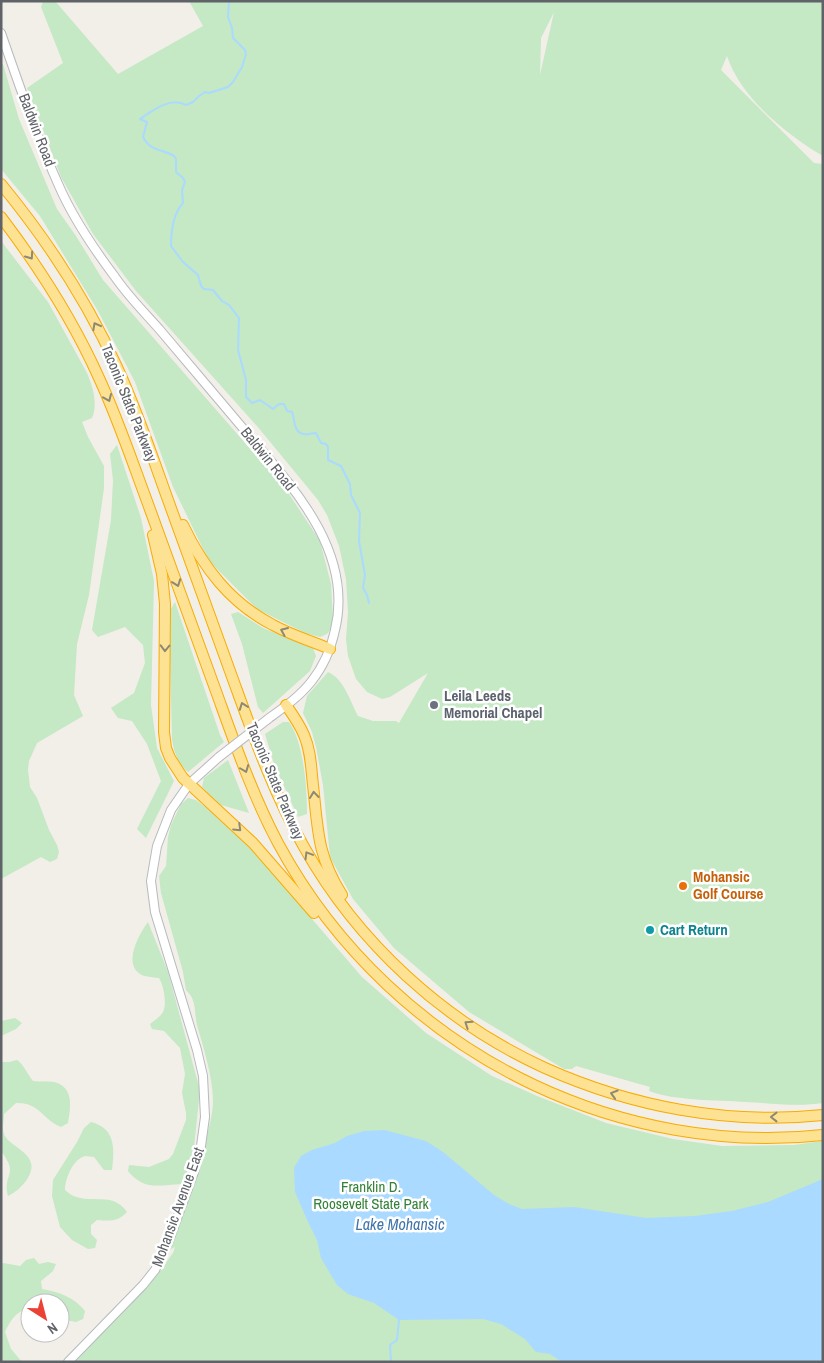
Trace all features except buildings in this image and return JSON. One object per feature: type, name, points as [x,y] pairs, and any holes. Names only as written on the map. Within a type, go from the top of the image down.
[{"type":"highway","name":"Taconic State Parkway","points":[[1,184],[55,256],[88,311],[118,369],[157,469],[276,792],[294,830],[320,874],[340,903],[368,936],[414,982],[464,1022],[520,1055],[578,1082],[641,1102],[703,1113],[768,1117],[823,1115]]},
{"type":"highway","name":"Taconic State Parkway","points":[[1,217],[46,279],[81,341],[109,399],[243,764],[268,824],[292,868],[320,910],[352,949],[382,980],[420,1014],[467,1048],[523,1080],[582,1105],[645,1123],[709,1135],[767,1138],[823,1135]]},
{"type":"highway","points":[[157,469],[193,546],[207,568],[224,588],[246,608],[268,623],[330,649]]},
{"type":"highway","points":[[139,480],[160,563],[165,593],[164,732],[165,744],[172,763],[188,784],[245,835],[292,885],[334,936],[382,980]]},
{"type":"highway","points":[[286,705],[302,731],[309,751],[319,842],[324,861],[368,936]]},
{"type":"street","name":"Baldwin Road","points":[[1,33],[34,126],[75,218],[115,278],[298,496],[314,521],[330,554],[338,586],[338,619],[330,649],[320,669],[312,681],[286,705],[219,757],[188,784],[177,798],[164,823],[157,846],[152,874]]},
{"type":"street","name":"Mohansic Avenue East","points":[[68,1362],[136,1293],[155,1270],[164,1252],[194,1172],[204,1132],[205,1096],[200,1062],[155,912],[152,894],[152,874]]},
{"type":"green space","name":"Mohansic Golf Course","points":[[43,1],[55,1],[118,74],[203,26],[189,1],[823,1],[823,156],[794,137],[766,114],[743,86],[727,56],[721,70],[814,163],[823,164],[823,1103],[794,1105],[671,1097],[649,1091],[650,1087],[576,1066],[572,1069],[564,1069],[469,1012],[394,948],[353,899],[330,857],[323,785],[316,747],[312,732],[303,713],[307,696],[328,672],[334,675],[342,685],[358,716],[373,721],[396,721],[399,723],[428,673],[390,697],[382,699],[367,692],[356,679],[348,656],[346,639],[348,612],[346,579],[339,546],[327,515],[318,500],[257,426],[136,291],[93,234],[61,177],[27,88],[63,63],[41,7]],"holes":[[[554,12],[540,75],[541,38]]]},
{"type":"green space","points":[[1,64],[3,64],[19,119],[57,209],[103,280],[287,491],[320,541],[331,584],[333,619],[332,627],[327,634],[320,637],[305,633],[257,609],[209,561],[173,487],[135,382],[98,311],[40,216],[1,169]]},
{"type":"green space","points":[[1,241],[48,302],[87,373],[93,390],[95,407],[92,418],[82,422],[104,466],[104,488],[89,595],[77,644],[74,695],[83,716],[37,743],[29,761],[30,787],[37,798],[59,852],[57,859],[50,862],[41,857],[1,879]]},
{"type":"green space","points":[[117,445],[141,518],[154,581],[151,705],[157,748],[174,781],[146,838],[137,829],[161,781],[147,744],[132,721],[118,718],[111,708],[134,693],[145,663],[143,645],[125,627],[98,637],[92,630],[111,520],[113,480],[110,454]]},
{"type":"green space","points":[[175,602],[224,742],[188,772],[177,757],[172,739],[169,612]]},
{"type":"green space","points":[[238,612],[263,628],[313,648],[316,656],[310,671],[263,713],[258,707],[242,644],[231,614]]},
{"type":"green space","points":[[283,722],[289,722],[294,731],[304,766],[307,814],[298,817],[274,764],[265,734]]},
{"type":"green space","points":[[228,760],[249,813],[221,805],[202,787],[204,778]]},
{"type":"green space","name":"Franklin D. Roosevelt State Park","points":[[188,798],[196,800],[204,806],[249,846],[362,977],[426,1033],[492,1076],[606,1123],[673,1139],[722,1146],[794,1145],[823,1141],[823,1362],[71,1362],[157,1275],[173,1253],[175,1247],[171,1249],[170,1247],[186,1208],[210,1121],[213,1100],[209,1071],[197,1025],[194,1002],[186,990],[183,972],[161,893],[159,876],[166,866],[168,837],[171,825],[181,804]]},
{"type":"green space","points":[[148,922],[168,972],[200,1090],[193,1157],[182,1184],[159,1186],[140,1182],[128,1171],[129,1165],[149,1167],[169,1159],[173,1154],[186,1120],[182,1093],[185,1074],[180,1048],[164,1031],[152,1029],[150,1024],[161,1015],[164,1009],[165,1000],[159,978],[140,974],[135,969],[133,963],[134,948]]},
{"type":"green space","points":[[15,1018],[22,1023],[16,1029],[1,1036],[1,1021]]},
{"type":"green space","points":[[17,1060],[33,1081],[54,1082],[65,1088],[70,1098],[70,1111],[68,1123],[61,1127],[35,1108],[24,1103],[16,1103],[4,1114],[4,1134],[7,1139],[29,1158],[31,1164],[31,1172],[26,1181],[18,1190],[8,1196],[7,1183],[10,1170],[7,1159],[1,1151],[1,1062]]},
{"type":"green space","points":[[91,1122],[105,1129],[112,1140],[112,1170],[104,1170],[94,1157],[86,1156],[81,1158],[74,1165],[66,1180],[65,1190],[80,1198],[113,1201],[121,1205],[127,1212],[117,1219],[109,1221],[97,1220],[91,1225],[91,1234],[97,1240],[95,1248],[88,1249],[72,1240],[60,1227],[52,1196],[53,1180],[84,1128]]},
{"type":"green space","points":[[34,1258],[39,1264],[48,1262],[56,1264],[53,1271],[41,1281],[42,1289],[56,1293],[20,1293],[20,1312],[11,1320],[5,1332],[11,1349],[22,1362],[1,1362],[1,1265],[3,1263],[20,1266],[26,1260]]},
{"type":"green space","points":[[70,1299],[85,1311],[83,1319],[76,1322],[70,1321]]},
{"type":"water","name":"Lake Mohansic","points":[[384,1130],[426,1141],[443,1152],[494,1195],[522,1209],[574,1207],[646,1218],[695,1216],[732,1211],[768,1202],[823,1179],[823,1362],[562,1362],[550,1354],[536,1352],[525,1339],[501,1324],[483,1319],[399,1320],[374,1303],[348,1294],[337,1285],[321,1258],[317,1240],[295,1192],[294,1168],[301,1156],[312,1150],[364,1131]]},
{"type":"waterway","points":[[229,1],[228,17],[233,38],[245,50],[246,54],[242,67],[233,82],[228,87],[209,93],[205,92],[186,105],[174,102],[168,103],[150,112],[140,119],[147,122],[143,137],[149,145],[174,156],[176,159],[176,172],[185,182],[182,190],[183,203],[173,223],[171,246],[183,262],[198,275],[201,286],[204,289],[213,290],[222,301],[229,305],[239,318],[238,350],[246,380],[246,397],[252,403],[260,400],[273,409],[279,404],[284,404],[287,411],[292,412],[297,431],[305,434],[316,433],[321,443],[326,444],[328,447],[328,460],[341,466],[350,484],[351,495],[360,513],[359,541],[365,575],[363,588],[369,603]]},
{"type":"waterway","points":[[391,1362],[390,1345],[397,1340],[399,1320]]},
{"type":"place","name":"Leila Leeds Memorial Chapel","points":[[434,705]]},
{"type":"place","name":"Mohansic Golf Course","points":[[683,886]]},
{"type":"place","name":"Cart Return","points":[[650,930]]}]
